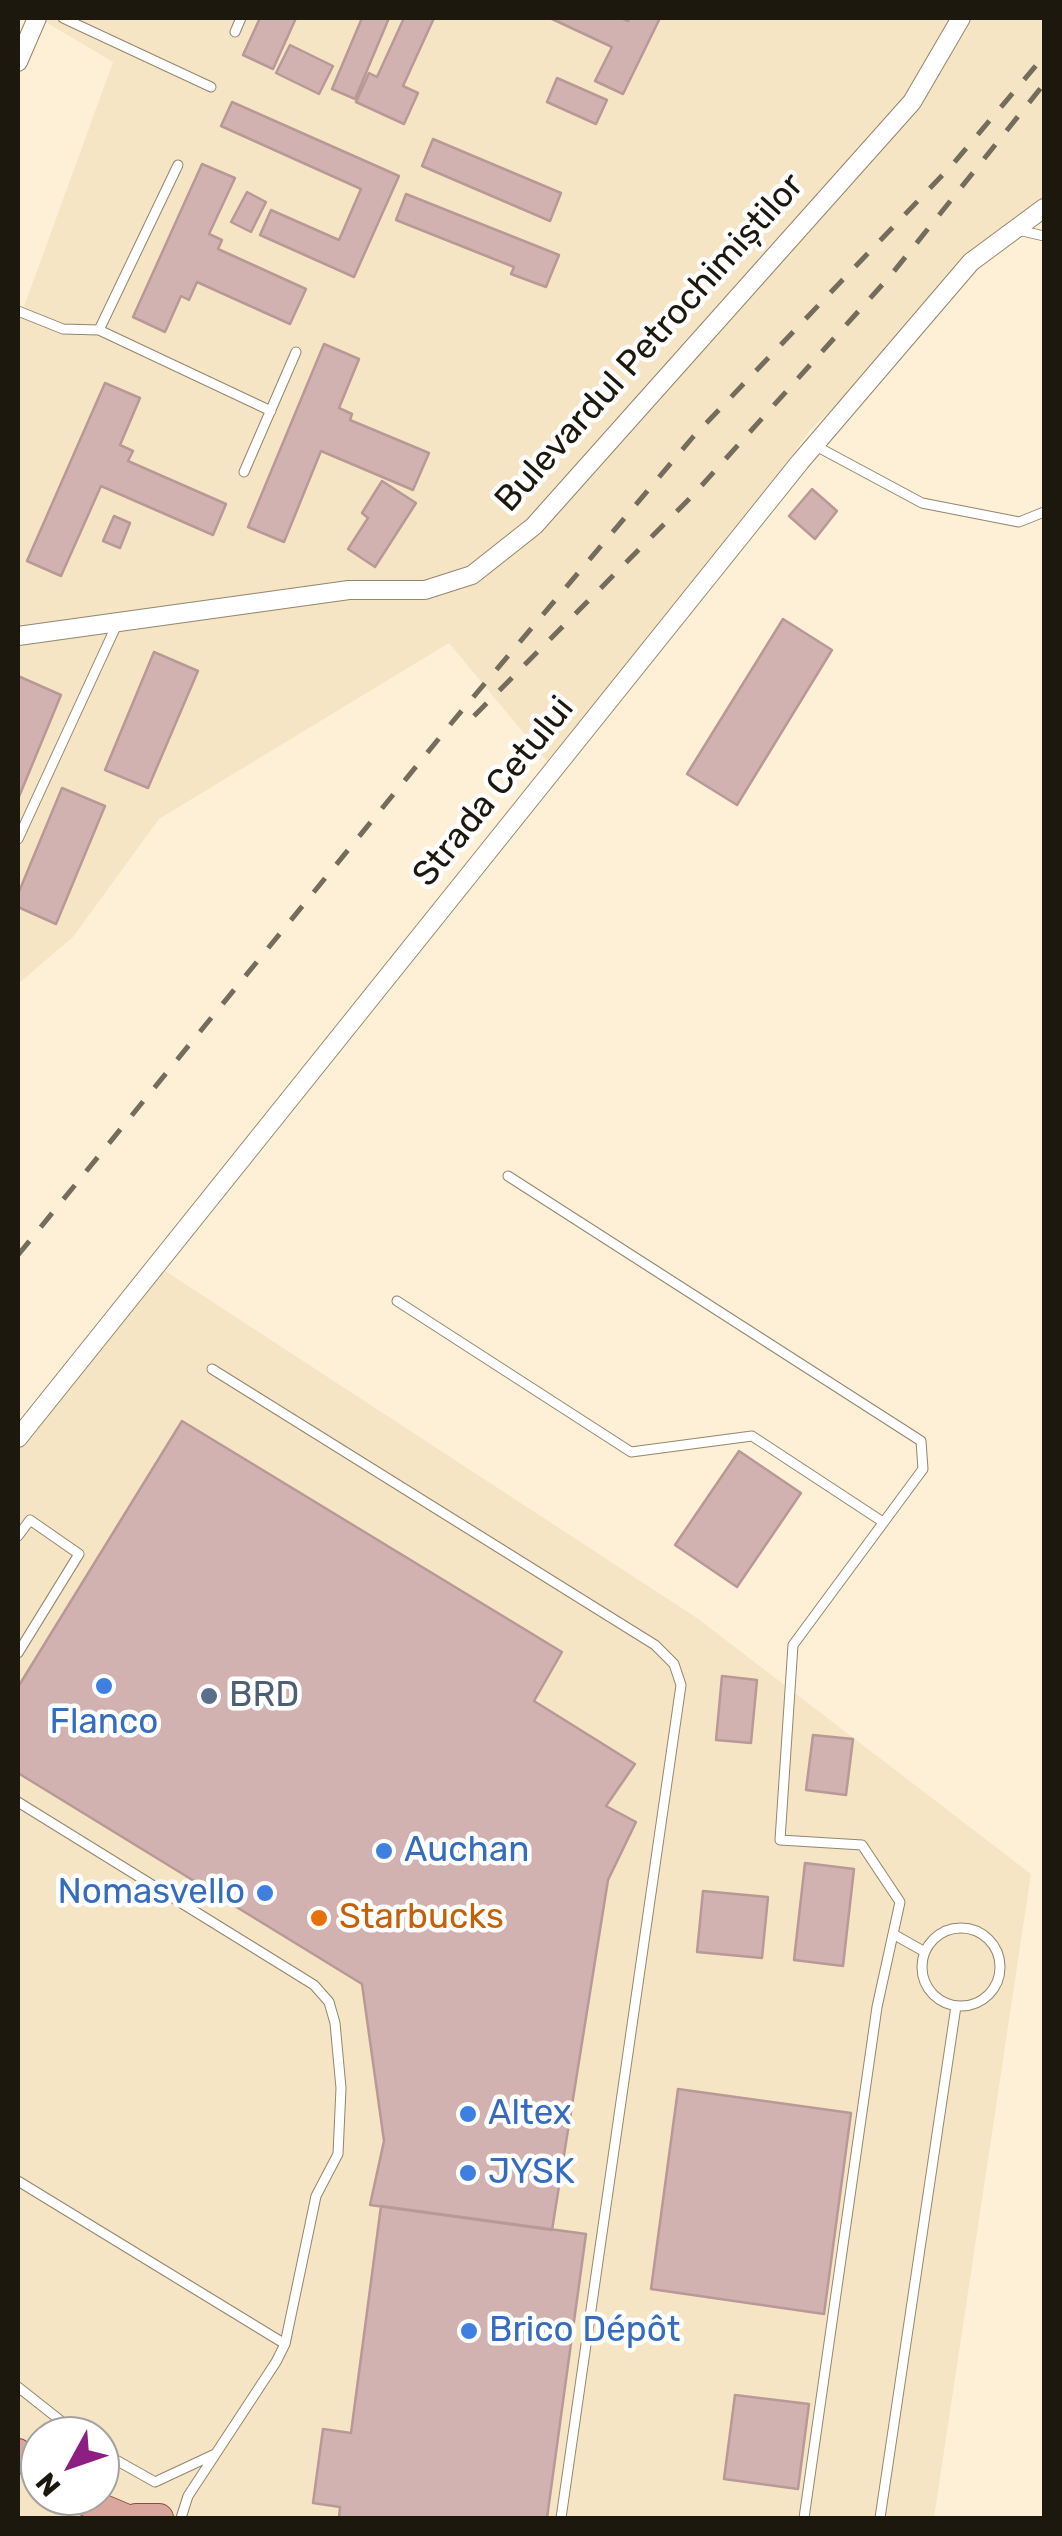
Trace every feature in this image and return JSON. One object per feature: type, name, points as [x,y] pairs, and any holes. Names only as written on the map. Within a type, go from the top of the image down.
[{"type":"main road","points":[[136,2518],[158,2518]]},
{"type":"street","points":[[18,62],[37,18]]},
{"type":"street","name":"Bulevardul Petrochimiștilor","points":[[18,636],[349,590],[426,590],[472,575],[534,526],[912,102],[961,18]]},
{"type":"street","name":"Strada Cetului","points":[[18,1438],[814,445],[971,262],[1044,208]]},
{"type":"lane","points":[[63,18],[211,88]]},
{"type":"lane","points":[[236,32],[242,18]]},
{"type":"lane","points":[[99,330],[178,165]]},
{"type":"lane","points":[[1016,230],[1044,236]]},
{"type":"lane","points":[[18,311],[64,329],[99,330],[270,410]]},
{"type":"lane","points":[[244,472],[296,352]]},
{"type":"lane","points":[[814,445],[922,504],[1019,522],[1044,512]]},
{"type":"lane","points":[[18,839],[118,622]]},
{"type":"lane","points":[[508,1176],[921,1441],[923,1469],[792,1645],[780,1840],[862,1845],[900,1902],[877,2007],[804,2518]]},
{"type":"lane","points":[[397,1301],[631,1452],[752,1436],[883,1522]]},
{"type":"lane","points":[[212,1369],[655,1645],[674,1664],[681,1684],[561,2518]]},
{"type":"lane","points":[[18,1536],[30,1520],[79,1554],[18,1653]]},
{"type":"lane","points":[[18,1802],[314,1985],[329,2002],[335,2023],[341,2067],[338,2154],[316,2196],[285,2344],[188,2496],[180,2518]]},
{"type":"lane","points":[[958,1928],[986,1937],[1000,1962],[994,1989],[984,1999],[956,2006],[931,1993],[922,1966],[933,1940],[958,1928]]},
{"type":"lane","points":[[893,1934],[925,1952]]},
{"type":"lane","points":[[880,2518],[956,2006]]},
{"type":"lane","points":[[18,2181],[285,2344]]},
{"type":"lane","points":[[18,2388],[54,2416]]},
{"type":"lane","points":[[120,2462],[155,2482],[217,2453]]},
{"type":"lane","points":[[158,2518],[188,2496]]},
{"type":"shaded area","points":[[39,18],[1044,18],[1044,207],[810,430],[692,596],[547,761],[449,643],[159,819],[73,937],[18,984],[18,323],[113,62]]},
{"type":"shaded area","points":[[156,1265],[697,1618],[1031,1874],[934,2518],[18,2518],[18,1438]]},
{"type":"building","points":[[260,18],[296,18],[273,69],[243,55]]},
{"type":"building","points":[[362,18],[389,18],[355,99],[332,89]]},
{"type":"building","points":[[404,18],[434,18],[403,86],[418,93],[404,124],[356,102],[369,73],[377,77]]},
{"type":"building","points":[[550,18],[660,18],[623,94],[595,81],[612,47]]},
{"type":"building","points":[[290,45],[333,66],[319,94],[276,73]]},
{"type":"building","points":[[557,78],[607,100],[596,124],[547,102]]},
{"type":"building","points":[[232,102],[399,176],[354,277],[260,235],[271,210],[339,240],[361,189],[221,126]]},
{"type":"building","points":[[433,139],[561,193],[550,221],[422,166]]},
{"type":"building","points":[[202,164],[235,178],[209,234],[222,240],[218,249],[306,289],[290,324],[197,282],[189,300],[181,296],[165,332],[133,317]]},
{"type":"building","points":[[247,192],[266,202],[251,232],[231,222]]},
{"type":"building","points":[[406,194],[559,255],[546,287],[511,274],[514,267],[396,220]]},
{"type":"building","points":[[324,344],[359,359],[339,408],[352,414],[350,420],[429,453],[413,490],[321,451],[284,542],[248,527]]},
{"type":"building","points":[[105,383],[140,398],[120,445],[133,451],[128,461],[226,504],[213,535],[101,486],[61,576],[27,561]]},
{"type":"building","points":[[382,481],[416,503],[375,567],[348,549],[368,518],[362,513]]},
{"type":"building","points":[[812,489],[837,511],[815,539],[789,516]]},
{"type":"building","points":[[114,516],[130,523],[120,548],[103,541]]},
{"type":"building","points":[[783,619],[832,650],[737,805],[687,774]]},
{"type":"building","points":[[154,652],[198,671],[148,788],[105,770]]},
{"type":"building","points":[[18,676],[61,695],[18,799]]},
{"type":"building","points":[[62,788],[105,806],[56,924],[18,907],[18,894]]},
{"type":"building","name":"Auchan","points":[[182,1421],[562,1652],[534,1701],[635,1764],[606,1806],[636,1822],[608,1880],[552,2230],[370,2205],[384,2141],[362,1984],[18,1773],[18,1687]]},
{"type":"building","points":[[739,1451],[801,1493],[737,1587],[675,1545]]},
{"type":"building","points":[[722,1676],[757,1680],[751,1743],[716,1740]]},
{"type":"building","points":[[813,1735],[853,1739],[846,1795],[806,1790]]},
{"type":"building","points":[[805,1863],[854,1869],[843,1966],[794,1960]]},
{"type":"building","points":[[703,1891],[768,1897],[762,1958],[697,1952]]},
{"type":"building","points":[[678,2089],[851,2113],[824,2314],[651,2289]]},
{"type":"building","name":"Brico Dépôt","points":[[381,2206],[586,2234],[547,2518],[339,2518],[340,2507],[313,2503],[323,2429],[351,2433]]},
{"type":"building","points":[[735,2395],[809,2404],[798,2489],[724,2479]]},
{"type":"railway","points":[[18,1255],[454,720],[693,437],[953,164],[1044,56]]},
{"type":"railway","points":[[474,716],[694,494],[891,275],[1044,84]]},
{"type":"place","name":"Flanco","points":[[104,1686]]},
{"type":"place","name":"BRD","points":[[209,1696]]},
{"type":"place","name":"Auchan","points":[[384,1851]]},
{"type":"place","name":"Nomasvello","points":[[265,1893]]},
{"type":"place","name":"Starbucks","points":[[319,1918]]},
{"type":"place","name":"Altex","points":[[468,2114]]},
{"type":"place","name":"JYSK","points":[[468,2173]]},
{"type":"place","name":"Brico Dépôt","points":[[469,2331]]}]
